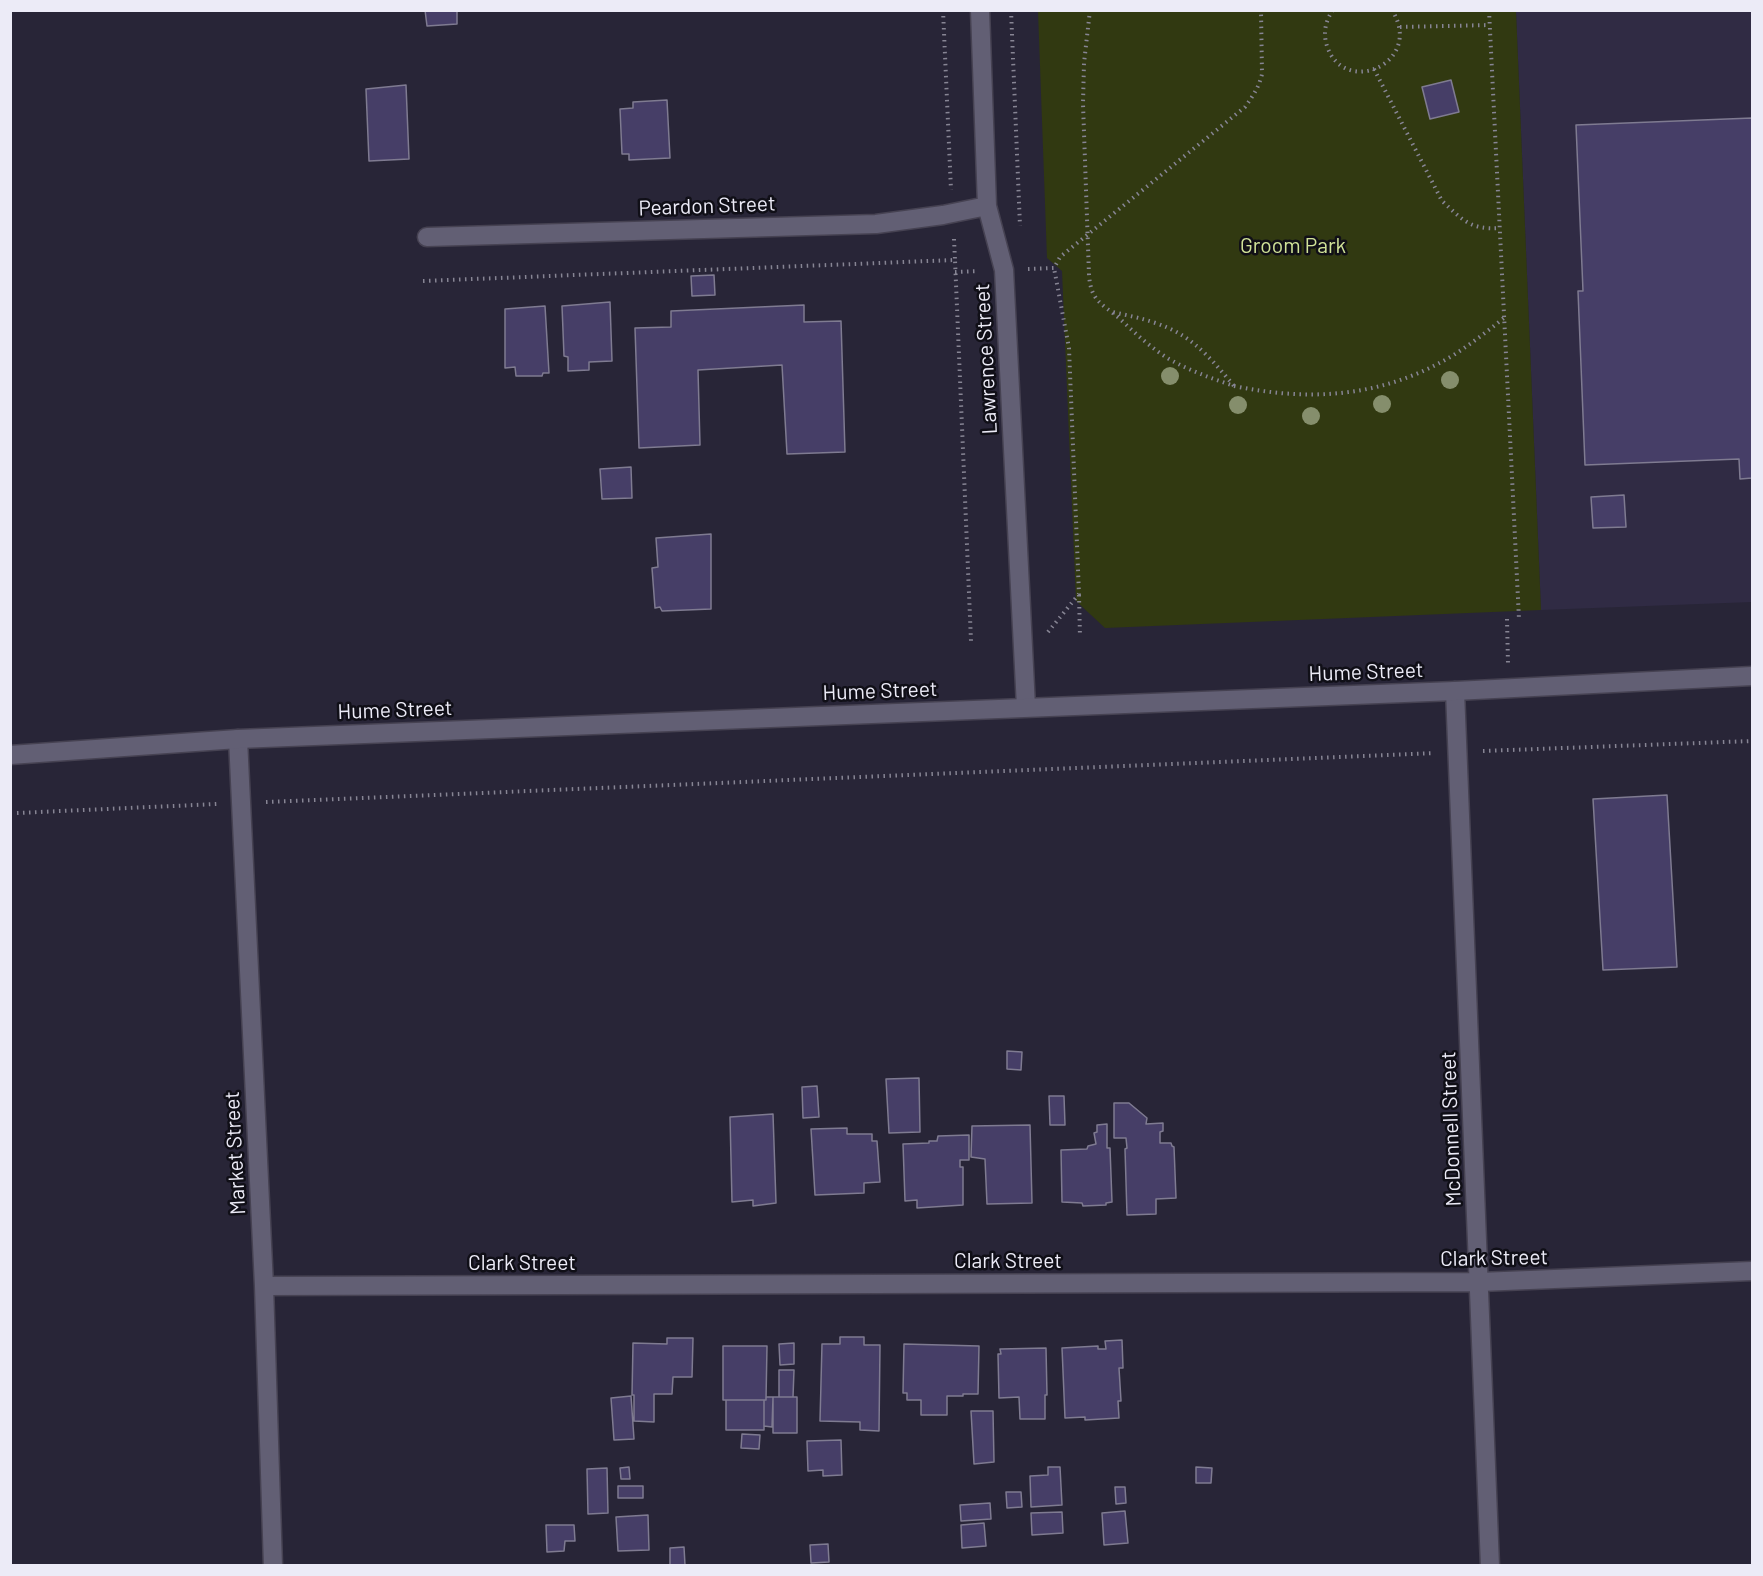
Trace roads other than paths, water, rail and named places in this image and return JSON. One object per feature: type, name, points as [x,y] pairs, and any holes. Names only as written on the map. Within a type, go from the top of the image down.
[{"type":"street","name":"Lawrence Street","points":[[980,10],[987,206],[1004,270],[1026,707]]},
{"type":"street","name":"Peardon Street","points":[[427,237],[876,224],[987,206]]},
{"type":"street","name":"Hume Street","points":[[10,755],[238,739],[1509,688],[1752,676]]},
{"type":"street","name":"McDonnell Street","points":[[1455,690],[1490,1566]]},
{"type":"street","name":"Market Street","points":[[238,739],[264,1286],[273,1566]]},
{"type":"street","name":"Clark Street","points":[[264,1286],[1480,1282],[1752,1271]]},
{"type":"park label","name":"Groom Park","points":[[1293,246]]}]
